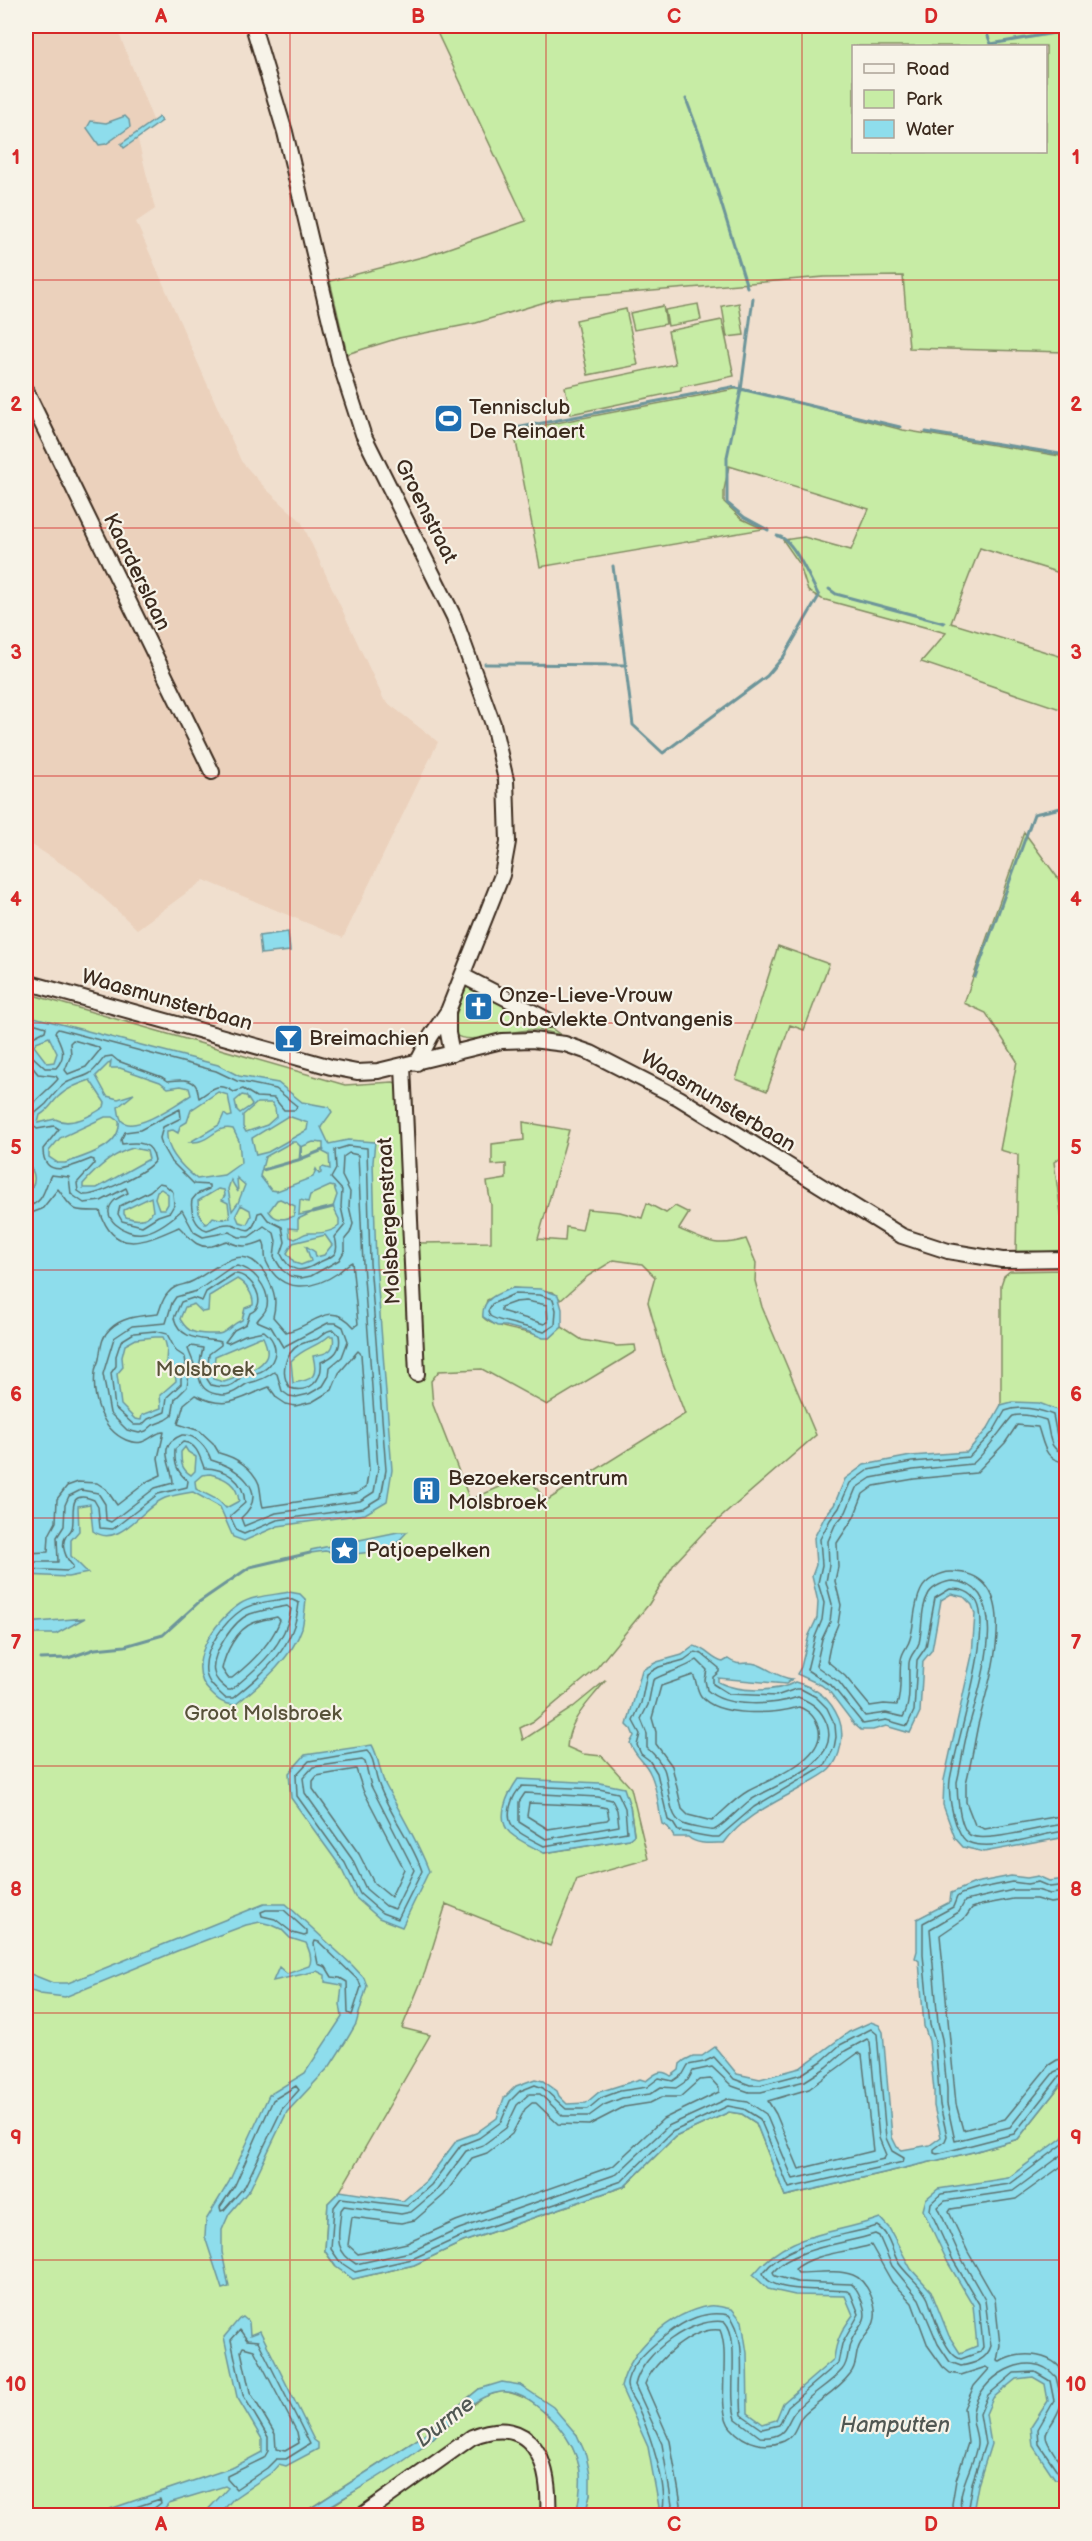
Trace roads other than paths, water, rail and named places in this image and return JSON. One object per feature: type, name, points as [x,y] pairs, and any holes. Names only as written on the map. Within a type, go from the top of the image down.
[{"type":"street","name":"Groenstraat","points":[[253,26],[285,132],[340,363],[363,434],[454,617],[493,724],[506,780],[507,842],[502,875],[448,1011],[430,1036],[417,1063]]},
{"type":"street","name":"Kaarderslaan","points":[[26,391],[212,772]]},
{"type":"street","points":[[463,976],[548,1020]]},
{"type":"street","name":"Waasmunsterbaan","points":[[26,982],[331,1067],[357,1072],[403,1066],[502,1041],[532,1040],[565,1044],[591,1053],[679,1098],[902,1236],[948,1251],[1002,1260],[1027,1262],[1066,1259]]},
{"type":"street","name":"Groenstraat","points":[[448,1011],[447,1023],[452,1054]]},
{"type":"street","name":"Molsbergenstraat","points":[[403,1066],[417,1374]]},
{"type":"street","points":[[361,2516],[472,2437],[484,2432],[503,2430],[519,2434],[532,2444],[542,2459],[548,2486],[548,2516]]},
{"type":"water","points":[[125,116],[129,120],[130,127],[106,144],[99,145],[87,128],[91,121],[106,123]]},
{"type":"water","points":[[159,117],[162,121],[124,148],[121,144]]},
{"type":"water","points":[[288,932],[290,951],[261,954],[259,936]]},
{"type":"water","name":"Molsbroek","points":[[26,1015],[218,1065],[239,1076],[278,1083],[302,1102],[329,1107],[332,1112],[321,1127],[329,1144],[348,1140],[375,1142],[373,1162],[376,1263],[392,1470],[387,1501],[365,1514],[278,1526],[244,1541],[233,1537],[220,1507],[193,1492],[161,1500],[129,1526],[111,1535],[102,1535],[93,1531],[90,1504],[78,1506],[79,1531],[71,1540],[71,1556],[88,1573],[68,1577],[26,1575],[26,1193],[34,1182],[34,1174],[26,1162]],"holes":[[[49,1037],[57,1053],[54,1062],[47,1063],[34,1046],[36,1042]],[[111,1061],[110,1068],[120,1068],[160,1082],[168,1088],[181,1086],[189,1088],[191,1095],[146,1121],[128,1124],[122,1121],[118,1107],[134,1094],[118,1099],[107,1096],[96,1076]],[[90,1080],[105,1103],[104,1107],[87,1117],[74,1121],[55,1119],[38,1123],[40,1115],[73,1087]],[[218,1092],[228,1095],[232,1116],[228,1117],[224,1114],[219,1125],[190,1142],[198,1142],[219,1130],[233,1129],[239,1141],[241,1163],[224,1175],[197,1179],[181,1164],[169,1145],[167,1131],[173,1130],[178,1133],[180,1126],[187,1122],[191,1110]],[[242,1095],[246,1096],[252,1105],[240,1113],[235,1101]],[[257,1103],[272,1103],[276,1117],[267,1125],[246,1132],[243,1127],[243,1115]],[[288,1116],[308,1123],[307,1130],[268,1152],[256,1155],[252,1138]],[[105,1117],[113,1117],[119,1121],[115,1138],[109,1144],[82,1157],[58,1163],[49,1157],[49,1151],[60,1138]],[[292,1142],[296,1142],[301,1147],[313,1142],[323,1143],[323,1152],[329,1155],[330,1169],[323,1167],[319,1174],[316,1169],[313,1177],[277,1191],[271,1190],[260,1176],[265,1157]],[[133,1148],[147,1151],[149,1159],[97,1188],[83,1188],[83,1184],[106,1162]],[[237,1178],[245,1185],[232,1211],[228,1189],[231,1180],[238,1192]],[[330,1186],[334,1187],[337,1195],[333,1207],[339,1219],[339,1226],[321,1233],[305,1234],[295,1239],[290,1237],[289,1228],[298,1229],[298,1219],[313,1212],[299,1215],[300,1200],[308,1202],[310,1195]],[[161,1189],[168,1194],[168,1204],[165,1209],[159,1209],[155,1198],[157,1191]],[[218,1189],[224,1190],[225,1195],[222,1200],[228,1203],[230,1218],[213,1217],[205,1224],[199,1213],[198,1201]],[[151,1197],[153,1211],[148,1217],[138,1219],[126,1217],[124,1210]],[[280,1199],[295,1206],[294,1216],[283,1219],[274,1217],[269,1211],[277,1200]],[[241,1205],[250,1210],[251,1216],[247,1224],[239,1222],[236,1215]],[[325,1235],[332,1245],[324,1255],[316,1257],[315,1252],[306,1246],[311,1261],[301,1265],[295,1263],[287,1253],[293,1243]],[[237,1279],[251,1294],[253,1305],[245,1308],[242,1320],[222,1333],[208,1334],[192,1331],[180,1319],[185,1307],[194,1304],[202,1312],[208,1311],[209,1296]],[[329,1336],[333,1336],[331,1349],[313,1356],[315,1368],[313,1376],[293,1383],[291,1361]],[[163,1337],[167,1347],[166,1364],[175,1375],[176,1381],[160,1395],[161,1408],[142,1415],[141,1420],[135,1419],[121,1405],[117,1374],[123,1367],[122,1357],[125,1345],[136,1339]],[[263,1337],[267,1348],[265,1360],[252,1370],[245,1367],[238,1370],[233,1379],[224,1382],[213,1379],[215,1356]],[[185,1447],[196,1457],[195,1471],[191,1475],[183,1468],[181,1452]],[[210,1474],[221,1478],[233,1486],[239,1501],[226,1508],[218,1500],[196,1489],[195,1481],[202,1475]]]},
{"type":"water","points":[[513,1288],[541,1289],[558,1295],[562,1309],[562,1327],[550,1338],[543,1338],[506,1326],[497,1326],[483,1317],[488,1301]]},
{"type":"water","points":[[1012,1402],[1039,1403],[1060,1411],[1066,1454],[1066,1837],[984,1852],[963,1847],[955,1838],[943,1805],[944,1780],[972,1655],[975,1614],[972,1605],[964,1597],[951,1594],[941,1600],[932,1650],[923,1661],[920,1712],[910,1733],[886,1726],[873,1730],[861,1730],[829,1691],[797,1674],[809,1635],[817,1618],[818,1602],[812,1576],[816,1565],[814,1538],[825,1516],[834,1505],[845,1479],[864,1465],[911,1456],[967,1452],[988,1428],[1001,1405]]},
{"type":"water","points":[[407,1532],[394,1546],[372,1552],[345,1555],[325,1551],[310,1553],[311,1550]]},
{"type":"water","points":[[289,1592],[300,1594],[306,1600],[302,1628],[291,1650],[274,1671],[235,1705],[219,1700],[203,1682],[200,1670],[201,1657],[212,1633],[230,1612],[245,1601]]},
{"type":"water","points":[[85,1618],[56,1634],[26,1634],[26,1623]]},
{"type":"water","points":[[694,1646],[719,1661],[723,1662],[728,1659],[736,1663],[756,1664],[782,1677],[792,1679],[786,1684],[718,1678],[718,1682],[736,1688],[757,1690],[778,1688],[795,1682],[803,1684],[827,1700],[841,1725],[842,1739],[839,1753],[829,1770],[751,1817],[724,1843],[704,1843],[688,1837],[674,1837],[668,1827],[662,1824],[653,1779],[632,1748],[630,1743],[634,1736],[627,1725],[642,1670],[657,1662],[682,1655]]},
{"type":"water","points":[[372,1745],[385,1784],[429,1871],[402,1927],[379,1918],[355,1897],[340,1866],[291,1798],[289,1773],[305,1755]]},
{"type":"water","points":[[518,1779],[600,1783],[624,1788],[630,1806],[634,1835],[629,1839],[544,1853],[518,1839],[506,1827],[503,1813],[510,1791]]},
{"type":"water","points":[[1011,1876],[1027,1878],[1038,1876],[1049,1881],[1066,1879],[1066,2078],[1018,2139],[977,2151],[785,2196],[756,2123],[742,2114],[729,2112],[675,2137],[625,2186],[463,2242],[414,2265],[353,2279],[336,2267],[325,2251],[328,2203],[340,2191],[403,2201],[426,2181],[457,2140],[476,2133],[497,2118],[504,2098],[516,2086],[535,2079],[543,2081],[557,2091],[567,2104],[586,2103],[599,2092],[640,2079],[646,2081],[658,2073],[664,2072],[671,2076],[679,2070],[680,2064],[685,2060],[693,2056],[702,2056],[715,2047],[737,2074],[760,2079],[800,2068],[849,2032],[871,2022],[879,2025],[883,2032],[892,2137],[897,2147],[902,2150],[930,2145],[941,2137],[934,2106],[929,2041],[924,2026],[919,1961],[915,1958],[917,1919],[950,1902],[951,1893],[975,1883]]},
{"type":"water","points":[[264,1904],[286,1904],[352,1965],[364,1978],[367,1986],[356,2024],[346,2041],[330,2066],[287,2112],[250,2189],[229,2214],[222,2230],[222,2252],[229,2287],[222,2289],[205,2237],[206,2220],[229,2182],[269,2095],[305,2073],[342,2017],[340,2004],[342,1985],[325,1982],[325,1975],[317,1971],[273,1981],[279,1967],[287,1974],[309,1966],[310,1955],[306,1943],[290,1938],[281,1929],[260,1922],[177,1951],[65,1997],[40,1994],[26,1989],[26,1972],[53,1983],[68,1983]]},
{"type":"water","name":"Hamputten","points":[[1066,2131],[1066,2480],[1055,2479],[1033,2446],[1031,2427],[1048,2401],[1045,2384],[1033,2377],[1016,2379],[993,2398],[986,2414],[991,2444],[978,2485],[974,2507],[986,2515],[652,2515],[659,2507],[648,2447],[621,2387],[633,2359],[654,2335],[680,2316],[694,2310],[712,2306],[732,2309],[742,2321],[747,2353],[748,2413],[763,2424],[776,2420],[783,2403],[834,2359],[840,2336],[853,2315],[845,2296],[795,2295],[768,2289],[753,2275],[767,2260],[796,2242],[880,2218],[889,2228],[911,2269],[931,2291],[949,2336],[960,2353],[977,2346],[973,2305],[948,2263],[923,2210],[926,2199],[938,2189],[1008,2178],[1062,2138]]},
{"type":"water","points":[[243,2317],[249,2322],[250,2335],[260,2331],[314,2440],[318,2443],[318,2449],[286,2466],[279,2464],[271,2473],[233,2499],[219,2515],[203,2515],[228,2488],[225,2486],[169,2503],[163,2509],[147,2516],[100,2515],[107,2510],[234,2467],[262,2452],[262,2439],[237,2397],[224,2337]]},
{"type":"water","name":"Durme","points":[[502,2382],[520,2385],[553,2407],[577,2435],[586,2455],[590,2475],[590,2494],[585,2515],[576,2515],[580,2490],[579,2468],[577,2458],[566,2437],[540,2408],[517,2394],[501,2392],[469,2406],[424,2446],[384,2474],[316,2515],[300,2515],[418,2439],[479,2389]]},
{"type":"waterway","points":[[984,26],[991,44],[1066,31]]},
{"type":"waterway","points":[[686,99],[702,141],[747,287]]},
{"type":"waterway","points":[[753,298],[741,390],[727,457],[727,503],[744,517],[768,530]]},
{"type":"waterway","points":[[516,428],[732,387],[900,427]]},
{"type":"waterway","points":[[926,432],[1066,455]]},
{"type":"waterway","points":[[613,566],[633,725],[663,753],[767,676],[784,656],[819,596],[795,552],[783,538],[777,536]]},
{"type":"waterway","points":[[829,589],[836,594],[944,623]]},
{"type":"waterway","points":[[485,664],[627,665]]},
{"type":"waterway","points":[[975,977],[1034,814],[1066,807]]},
{"type":"waterway","points":[[300,1159],[301,1147]]},
{"type":"waterway","points":[[263,1170],[323,1150]]},
{"type":"waterway","points":[[313,1212],[333,1207]]},
{"type":"waterway","points":[[40,1659],[68,1658],[95,1649],[125,1646],[163,1635],[199,1602],[250,1567],[310,1553]]},
{"type":"place","name":"Tennisclub De Reinaert","points":[[448,419]]},
{"type":"place","name":"Onze-Lieve-Vrouw Onbevlekte Ontvangenis","points":[[478,1007]]},
{"type":"place","name":"Breimachien","points":[[288,1038]]},
{"type":"place","name":"Bezoekerscentrum Molsbroek","points":[[427,1490]]},
{"type":"place","name":"Patjoepelken","points":[[345,1550]]},
{"type":"park label","name":"Groot Molsbroek","points":[[263,1713]]}]
